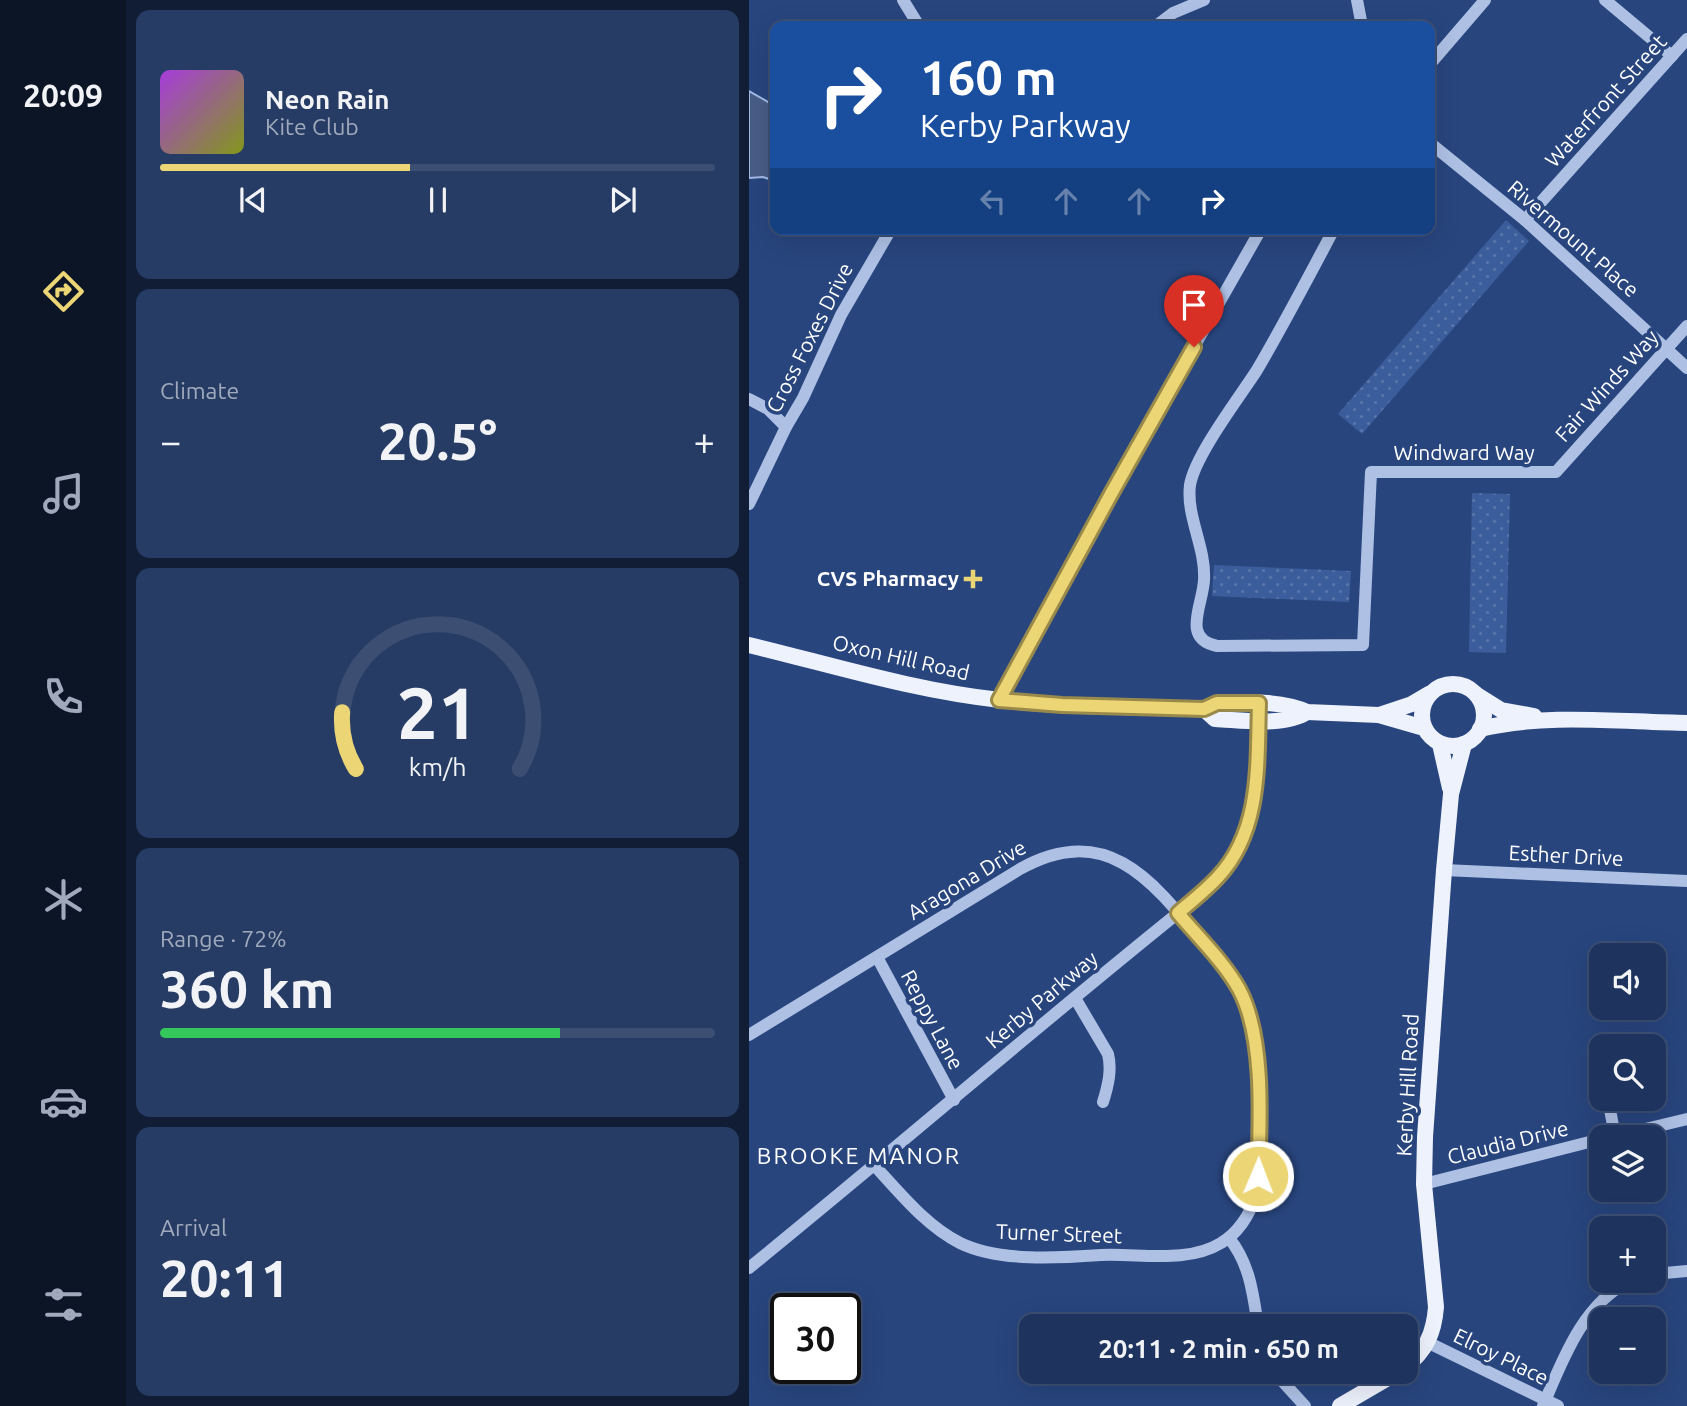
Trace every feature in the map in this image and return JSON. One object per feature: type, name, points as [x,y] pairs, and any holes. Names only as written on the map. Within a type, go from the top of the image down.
[{"type":"main road","name":"Oxon Hill Road","points":[[749,645],[903,683],[999,700],[1062,705],[1204,709],[1217,703],[1259,703],[1298,708],[1307,712],[1379,715],[1424,728]]},
{"type":"main road","points":[[1477,694],[1483,705],[1484,717],[1476,736],[1464,744],[1451,746],[1440,744],[1430,737],[1424,728],[1421,710],[1429,694],[1448,683],[1468,687],[1501,710],[1550,720]]},
{"type":"main road","name":"Oxon Hill Road","points":[[1379,715],[1412,704],[1429,694]]},
{"type":"main road","points":[[1204,709],[1215,719],[1297,719],[1307,712]]},
{"type":"main road","points":[[1481,729],[1503,724],[1550,720],[1687,723]]},
{"type":"main road","name":"Kerby Hill Road","points":[[1440,744],[1451,794]]},
{"type":"main road","name":"Kerby Hill Road","points":[[1418,1356],[1434,1328],[1436,1307],[1424,1184],[1429,1062],[1451,794],[1464,744]]},
{"type":"main road","points":[[1340,1406],[1378,1384]]},
{"type":"street","points":[[902,0],[916,21]]},
{"type":"street","points":[[1163,21],[1173,13],[1204,0]]},
{"type":"street","points":[[1435,58],[1486,0]]},
{"type":"street","points":[[1605,0],[1672,56]]},
{"type":"street","points":[[1359,1],[1361,21]]},
{"type":"street","name":"Waterfront Street","points":[[1525,220],[1687,39]]},
{"type":"street","name":"Rivermount Place","points":[[1435,148],[1525,220],[1687,368]]},
{"type":"street","name":"Cross Foxes Drive","points":[[749,503],[803,398],[841,315],[888,235]]},
{"type":"street","points":[[999,700],[1111,494],[1258,235]]},
{"type":"street","name":"Windward Way","points":[[1332,235],[1258,369],[1193,474],[1189,503],[1195,521],[1204,580],[1196,629],[1199,637],[1206,644],[1217,646],[1363,645],[1371,472],[1556,472]]},
{"type":"street","name":"Fair Winds Way","points":[[1556,472],[1687,326]]},
{"type":"street","points":[[749,399],[768,409],[786,427]]},
{"type":"street","name":"Kerby Parkway","points":[[749,1268],[1205,891],[1227,866],[1247,826],[1255,788],[1259,703]]},
{"type":"street","name":"Aragona Drive","points":[[749,1035],[1029,864],[1061,853],[1097,854],[1124,862],[1178,913],[1233,980],[1250,1016],[1255,1042],[1259,1141],[1257,1186],[1250,1209],[1230,1238]]},
{"type":"street","name":"Esther Drive","points":[[1444,870],[1687,881]]},
{"type":"street","name":"Reppy Lane","points":[[877,957],[954,1100]]},
{"type":"street","points":[[1075,998],[1108,1054],[1108,1085],[1103,1102]]},
{"type":"street","points":[[1662,1125],[1687,1119]]},
{"type":"street","name":"Claudia Drive","points":[[1424,1184],[1589,1142]]},
{"type":"street","name":"Turner Street","points":[[874,1165],[931,1222],[963,1244],[986,1251],[1058,1257],[1170,1255],[1201,1251],[1230,1238]]},
{"type":"street","points":[[1230,1238],[1239,1250],[1252,1283],[1256,1314]]},
{"type":"street","points":[[1666,1273],[1687,1271]]},
{"type":"street","points":[[1544,1403],[1579,1329],[1593,1309],[1611,1293]]},
{"type":"street","name":"Elroy Place","points":[[1427,1342],[1544,1403],[1558,1406]]},
{"type":"street","points":[[1285,1384],[1304,1406]]},
{"type":"shaded area","points":[[749,91],[770,104],[770,179],[749,178]]},
{"type":"shaded area","points":[[1506,220],[1529,241],[1362,434],[1338,414]]},
{"type":"shaded area","points":[[1472,493],[1510,494],[1506,653],[1469,652]]},
{"type":"shaded area","points":[[1214,565],[1351,571],[1349,602],[1212,596]]},
{"type":"place","name":"CVS Pharmacy","points":[[973,579]]},
{"type":"district","name":"BROOKE MANOR","points":[[859,1156]]},
{"type":"route","points":[[1194,347],[999,700],[1062,705],[1204,709],[1217,703],[1259,703],[1255,788],[1253,808],[1247,826],[1227,866],[1205,891],[1178,913],[1233,980],[1250,1016],[1257,1060],[1258,1176]]}]
